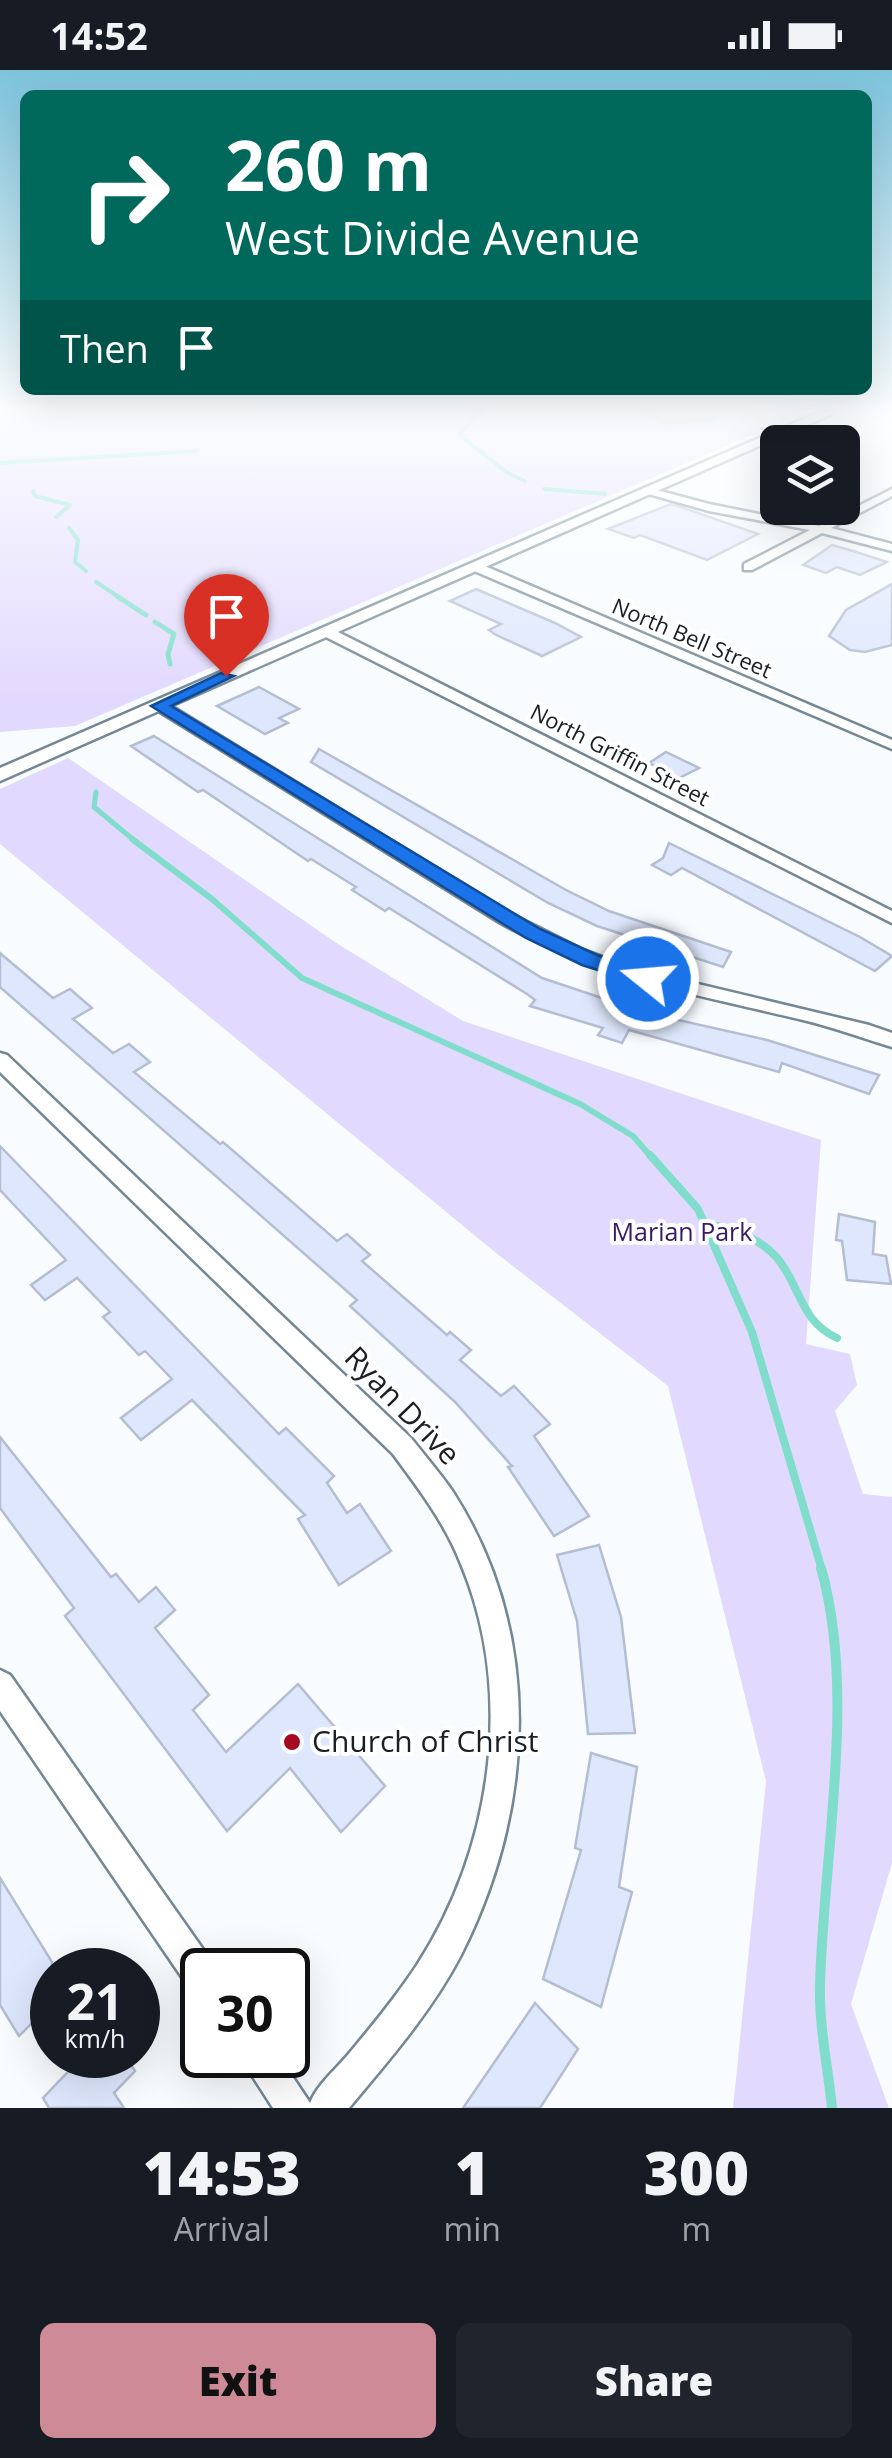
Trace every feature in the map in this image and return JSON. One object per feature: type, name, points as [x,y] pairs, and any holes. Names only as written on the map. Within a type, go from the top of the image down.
[{"type":"street","points":[[0,776],[612,507]]},
{"type":"street","points":[[703,507],[821,529],[892,548]]},
{"type":"street","points":[[748,567],[863,507]]},
{"type":"street","name":"North Bell Street","points":[[476,567],[892,745]]},
{"type":"street","name":"North Griffin Street","points":[[327,632],[892,918]]},
{"type":"street","points":[[159,706],[507,919],[562,948],[648,979],[812,1015],[892,1040]]},
{"type":"street","name":"Ryan Drive","points":[[0,1060],[402,1446],[451,1508],[488,1590],[499,1629],[506,1718],[492,1824],[474,1885],[449,1943],[414,1999],[326,2108]]},
{"type":"street","points":[[0,1685],[182,1948]]},
{"type":"street","points":[[273,2078],[294,2108]]},
{"type":"green space","points":[[0,507],[584,507],[75,726],[0,732]]},
{"type":"green space","name":"Marian Park","points":[[68,758],[338,944],[463,1021],[821,1140],[806,1344],[850,1354],[857,1385],[835,1411],[863,1494],[892,1497],[892,1863],[851,2004],[889,2108],[733,2108],[766,1781],[668,1386],[496,1253],[0,844],[0,789]]},
{"type":"building","points":[[663,507],[680,507],[758,534],[707,560],[640,535],[634,538],[608,529]]},
{"type":"building","points":[[832,545],[887,562],[860,575],[837,567],[826,573],[803,565]]},
{"type":"building","points":[[892,584],[892,645],[865,652],[850,650],[829,636],[846,610]]},
{"type":"building","points":[[476,589],[581,637],[542,656],[496,635],[489,630],[501,624],[450,601]]},
{"type":"building","points":[[259,687],[299,709],[279,718],[288,723],[265,734],[217,706]]},
{"type":"building","points":[[154,736],[542,978],[647,1013],[767,1040],[879,1075],[869,1094],[782,1063],[779,1072],[629,1030],[622,1043],[598,1035],[603,1028],[530,1006],[535,1000],[527,994],[389,908],[385,911],[352,890],[356,887],[311,859],[308,861],[131,746]]},
{"type":"building","points":[[319,749],[566,890],[609,911],[731,952],[723,967],[597,926],[548,903],[311,762]]},
{"type":"building","points":[[666,752],[699,768],[679,778],[649,763]]},
{"type":"building","points":[[669,843],[892,956],[875,971],[682,868],[671,875],[652,865],[663,858]]},
{"type":"building","points":[[0,953],[53,998],[70,989],[92,1008],[73,1019],[113,1053],[129,1044],[150,1062],[134,1072],[220,1144],[223,1142],[337,1241],[347,1234],[370,1255],[362,1261],[447,1335],[450,1332],[471,1350],[460,1360],[501,1396],[514,1386],[550,1424],[534,1436],[589,1516],[554,1536],[508,1467],[512,1466],[455,1402],[350,1306],[357,1300],[0,987]]},
{"type":"building","points":[[0,1146],[279,1434],[286,1428],[334,1476],[327,1483],[347,1513],[360,1504],[391,1551],[339,1585],[298,1519],[305,1515],[192,1400],[141,1440],[121,1418],[172,1379],[145,1351],[139,1355],[103,1317],[110,1312],[77,1278],[45,1300],[31,1285],[66,1260],[0,1190]]},
{"type":"building","points":[[839,1214],[875,1222],[873,1254],[886,1256],[891,1284],[847,1280],[842,1241],[836,1240]]},
{"type":"building","points":[[0,1437],[111,1577],[116,1574],[139,1602],[156,1587],[175,1610],[155,1628],[209,1695],[193,1710],[226,1752],[298,1684],[385,1786],[341,1832],[290,1768],[227,1831],[65,1616],[74,1608],[0,1508]]},
{"type":"building","points":[[599,1545],[621,1617],[635,1733],[588,1734],[577,1621],[557,1555]]},
{"type":"building","points":[[591,1753],[637,1767],[619,1887],[632,1892],[601,2007],[543,1979],[581,1850],[575,1848]]},
{"type":"building","points":[[0,1878],[43,1948],[30,1948],[30,2025],[19,2036],[0,2005]]},
{"type":"building","points":[[535,2003],[578,2049],[540,2108],[463,2108]]},
{"type":"building","points":[[62,2078],[128,2078],[114,2093],[124,2108],[49,2108],[43,2098]]},
{"type":"waterway","points":[[56,517],[68,507]]},
{"type":"waterway","points":[[69,528],[78,540],[75,562],[86,571]]},
{"type":"waterway","points":[[96,582],[122,599]]},
{"type":"waterway","points":[[118,597],[146,615]]},
{"type":"waterway","points":[[155,622],[174,634],[168,654],[170,664]]},
{"type":"waterway","points":[[96,792],[94,807],[135,841]]},
{"type":"waterway","points":[[132,839],[212,899],[302,978],[580,1104],[633,1136],[652,1158]]},
{"type":"waterway","points":[[650,1155],[698,1209],[704,1223]]},
{"type":"waterway","points":[[704,1223],[739,1233],[770,1250],[811,1317],[837,1338]]},
{"type":"waterway","points":[[704,1223],[752,1332],[822,1570]]},
{"type":"waterway","points":[[821,1568],[836,1668],[835,1775],[820,1986],[832,2108]]},
{"type":"place","name":"Church of Christ","points":[[292,1742]]},
{"type":"route","points":[[226,676],[159,706],[533,934],[590,960],[648,979]]}]
